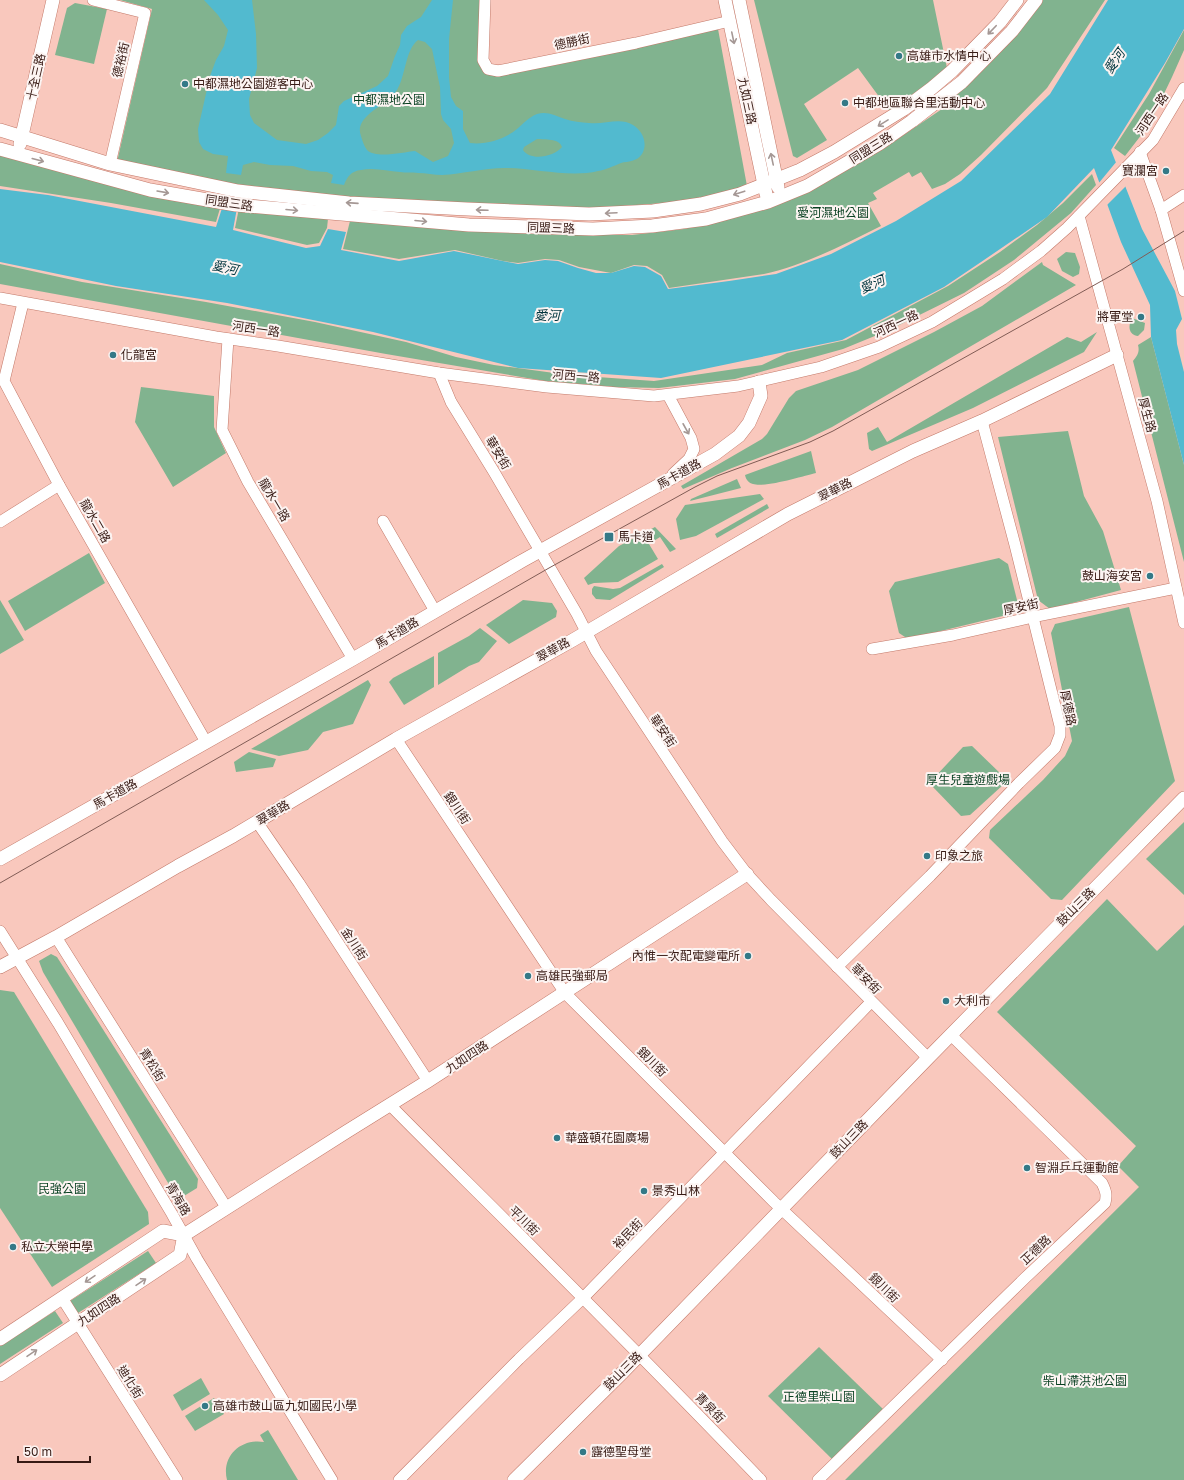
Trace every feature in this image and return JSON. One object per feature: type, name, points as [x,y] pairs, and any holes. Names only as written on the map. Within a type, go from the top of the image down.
[{"type":"street","name":"十全三路","points":[[17,154],[53,0]]},
{"type":"street","name":"德裕街","points":[[93,0],[145,14],[110,164]]},
{"type":"street","name":"德勝街","points":[[485,0],[483,60],[488,69],[498,71],[636,43],[730,21]]},
{"type":"street","name":"九如三路","points":[[725,0],[774,200]]},
{"type":"street","name":"九如三路","points":[[739,0],[770,183]]},
{"type":"street","name":"同盟三路","points":[[0,130],[110,164],[238,191],[349,203],[589,214],[652,211],[701,204],[740,194],[800,170],[863,135],[904,109],[952,71],[1000,22],[1017,0]]},
{"type":"street","name":"同盟三路","points":[[0,149],[150,190],[236,205],[469,226],[593,229],[652,226],[706,219],[774,200],[807,186],[871,149],[918,117],[962,82],[1012,30],[1036,0]]},
{"type":"street","points":[[952,71],[962,82]]},
{"type":"street","name":"河西一路","points":[[0,298],[228,339],[439,373],[547,387],[654,396],[735,387],[821,367],[895,340],[932,322],[1003,279],[1041,251],[1101,195],[1140,152],[1153,140],[1184,88]]},
{"type":"street","points":[[863,135],[871,149]]},
{"type":"street","points":[[1140,152],[1161,210],[1184,291]]},
{"type":"street","points":[[1161,210],[1184,194]]},
{"type":"street","name":"厚生路","points":[[1079,216],[1157,501],[1184,622]]},
{"type":"street","name":"龍水二路","points":[[24,303],[2,382],[206,742]]},
{"type":"street","name":"龍水一路","points":[[228,339],[222,430],[248,482],[354,659]]},
{"type":"street","name":"翠華路","points":[[0,967],[56,937],[178,866],[233,836],[396,739],[788,514],[913,451],[982,421],[1118,355]]},
{"type":"street","name":"華安街","points":[[439,373],[451,402],[577,614],[596,651],[668,762],[722,840],[747,874],[770,900],[928,1058]]},
{"type":"street","name":"馬卡道路","points":[[0,859],[354,659],[540,551],[715,454],[739,436],[749,423],[760,401],[760,382]]},
{"type":"street","points":[[661,485],[688,459],[694,449],[691,438],[668,395]]},
{"type":"street","name":"厚德路","points":[[837,967],[930,876],[1019,783],[1055,748],[1060,735],[1060,726],[1033,617],[982,421]]},
{"type":"street","points":[[0,522],[59,485]]},
{"type":"street","points":[[383,521],[435,611]]},
{"type":"street","name":"厚安街","points":[[872,649],[952,636],[1033,617],[1176,588]]},
{"type":"street","name":"銀川街","points":[[396,739],[565,993],[782,1209],[942,1360]]},
{"type":"street","name":"鼓山三路","points":[[514,1480],[639,1355],[1184,798]]},
{"type":"street","name":"金川街","points":[[257,822],[303,889],[428,1082]]},
{"type":"street","name":"九如四路","points":[[0,1375],[180,1255],[184,1235],[226,1207],[428,1082],[747,874]]},
{"type":"street","name":"青海路","points":[[0,931],[66,1036],[184,1235],[199,1263],[332,1480]]},
{"type":"street","name":"青松街","points":[[56,937],[226,1207]]},
{"type":"street","name":"裕民街","points":[[399,1480],[519,1359],[583,1298],[871,1002]]},
{"type":"street","name":"正德路","points":[[818,1480],[1025,1278],[1105,1203],[1107,1196],[1106,1189],[1102,1183],[951,1035]]},
{"type":"street","name":"平川街","points":[[390,1105],[639,1355]]},
{"type":"street","points":[[0,1339],[163,1231],[184,1235]]},
{"type":"street","name":"迪化街","points":[[62,1298],[177,1480]]},
{"type":"street","name":"青泉街","points":[[639,1355],[761,1480]]},
{"type":"green space","name":"中都濕地公園","points":[[120,0],[485,0],[488,69],[718,29],[747,186],[691,201],[596,208],[347,198],[238,185],[117,162],[152,9]]},
{"type":"green space","points":[[754,0],[933,0],[947,68],[891,113],[858,68],[804,104],[827,140],[797,158],[793,156]]},
{"type":"green space","name":"愛河濕地公園","points":[[1042,0],[1105,0],[1047,88],[981,155],[960,174],[945,184],[932,189],[921,172],[912,177],[909,172],[873,193],[877,199],[868,203],[881,226],[809,260],[764,274],[669,288],[662,275],[647,266],[634,265],[611,273],[579,267],[559,260],[545,259],[518,263],[455,250],[399,259],[343,249],[350,221],[586,235],[632,235],[684,229],[723,220],[853,165],[880,151],[942,109],[985,68],[1019,30]]},
{"type":"green space","points":[[75,3],[107,9],[94,64],[55,55],[67,8]]},
{"type":"green space","points":[[1184,30],[1184,50],[1172,77],[1149,125],[1125,156],[1114,148],[1149,94]]},
{"type":"green space","points":[[0,152],[221,205],[216,222],[111,203],[0,186]]},
{"type":"green space","points":[[1092,174],[1096,185],[1071,213],[1014,260],[964,293],[887,331],[843,349],[735,379],[659,388],[614,387],[545,381],[386,354],[0,284],[0,264],[82,282],[206,302],[315,322],[406,342],[456,357],[494,365],[569,375],[654,381],[762,365],[787,353],[846,340],[948,286],[1000,252],[1037,225],[1063,203]]},
{"type":"green space","points":[[239,208],[328,219],[327,228],[319,243],[307,245],[235,228]]},
{"type":"green space","points":[[1066,252],[1075,253],[1080,267],[1079,274],[1073,277],[1062,271],[1057,259]]},
{"type":"green space","points":[[1042,262],[1043,265],[1076,285],[832,427],[805,440],[732,468],[683,489],[681,486],[762,439],[767,434],[789,398],[796,391],[858,370],[934,332],[982,306]]},
{"type":"green space","points":[[1132,318],[1145,323],[1144,330],[1138,336],[1132,334],[1130,329]]},
{"type":"green space","points":[[1097,332],[1084,352],[973,408],[872,451],[869,449],[867,433],[878,427],[887,442],[1067,337],[1081,342]]},
{"type":"green space","points":[[1151,337],[1184,465],[1184,562],[1133,361],[1138,354],[1138,345]]},
{"type":"green space","points":[[141,387],[214,396],[214,427],[226,453],[173,487],[135,422]]},
{"type":"green space","points":[[1068,431],[1084,496],[1103,531],[1121,590],[1050,609],[1038,600],[998,437]]},
{"type":"green space","points":[[811,451],[816,473],[784,481],[759,485],[749,482],[746,478],[745,475]]},
{"type":"green space","points":[[737,479],[741,488],[690,501],[691,499]]},
{"type":"green space","points":[[760,494],[764,499],[696,536],[680,540],[676,519],[685,505]]},
{"type":"green space","points":[[767,504],[769,508],[717,538],[715,534]]},
{"type":"green space","points":[[655,527],[676,549],[670,552],[660,537],[649,544],[658,559],[618,582],[594,583],[588,585],[584,578],[619,546]]},
{"type":"green space","points":[[89,553],[105,583],[25,631],[8,601]]},
{"type":"green space","points":[[999,558],[1008,564],[1018,604],[1015,613],[908,639],[899,633],[889,591],[895,582]]},
{"type":"green space","points":[[662,564],[664,567],[610,600],[596,599],[592,594],[592,589],[594,586],[613,589],[620,588]]},
{"type":"green space","points":[[0,600],[24,640],[0,654]]},
{"type":"green space","points":[[523,600],[552,603],[557,611],[556,617],[509,644],[486,625]]},
{"type":"green space","points":[[1129,607],[1175,781],[1062,900],[1051,899],[989,838],[990,830],[1043,780],[1065,756],[1072,741],[1051,633],[1055,624]]},
{"type":"green space","points":[[480,628],[497,641],[479,662],[469,666],[438,685],[438,653],[469,636]]},
{"type":"green space","points":[[434,656],[434,687],[404,705],[389,682],[393,678]]},
{"type":"green space","points":[[368,680],[371,685],[353,724],[323,732],[308,750],[279,756],[251,749]]},
{"type":"green space","name":"厚生兒童遊戲場","points":[[972,746],[1003,776],[1003,785],[970,815],[961,816],[932,786],[932,780],[963,747]]},
{"type":"green space","points":[[249,752],[276,759],[273,767],[236,772],[234,762]]},
{"type":"green space","points":[[1184,822],[1184,895],[1146,859]]},
{"type":"green space","name":"柴山滯洪池公園","points":[[1107,899],[1157,951],[1184,925],[1184,1480],[845,1480],[1139,1187],[1118,1166],[1136,1146],[997,1012]]},
{"type":"green space","points":[[51,954],[57,957],[198,1179],[197,1188],[184,1196],[174,1193],[43,972],[39,961]]},
{"type":"green space","name":"民強公園","points":[[0,990],[14,992],[148,1212],[149,1224],[52,1287],[0,1208]]},
{"type":"green space","points":[[148,1251],[156,1263],[78,1313],[70,1301]]},
{"type":"green space","points":[[55,1311],[63,1323],[0,1364],[0,1346]]},
{"type":"green space","name":"正德里柴山園","points":[[819,1347],[884,1410],[833,1460],[768,1396]]},
{"type":"green space","points":[[201,1378],[210,1394],[182,1411],[173,1395]]},
{"type":"green space","points":[[214,1398],[224,1414],[195,1431],[185,1416]]},
{"type":"green space","points":[[268,1430],[298,1480],[227,1480],[227,1463],[230,1456],[235,1450],[248,1443],[264,1442],[260,1435]]},
{"type":"water","points":[[204,0],[252,0],[256,34],[257,68],[249,99],[250,115],[254,123],[277,140],[306,144],[318,140],[328,133],[336,125],[339,106],[344,101],[377,86],[388,76],[400,45],[401,35],[407,26],[421,17],[432,0],[453,0],[449,39],[449,77],[451,97],[456,106],[463,111],[463,129],[470,143],[489,142],[507,136],[534,115],[545,113],[577,122],[595,123],[617,121],[628,123],[637,128],[642,134],[645,146],[644,150],[640,157],[635,160],[621,163],[604,170],[587,173],[564,173],[505,168],[442,175],[366,169],[352,173],[344,185],[331,183],[333,175],[327,172],[311,171],[293,166],[270,165],[254,162],[243,165],[241,175],[226,173],[228,156],[213,154],[203,149],[199,142],[198,129],[210,76],[216,60],[224,46],[228,30],[218,15]],"holes":[[[418,40],[425,42],[432,49],[440,87],[441,114],[443,120],[451,129],[454,143],[448,156],[433,162],[415,151],[383,155],[371,153],[365,147],[360,133],[361,125],[365,118],[390,98],[397,90],[410,50]],[[537,139],[555,141],[562,147],[549,155],[537,157],[531,156],[523,150],[524,147]]]},
{"type":"water","name":"愛河","points":[[1108,0],[1184,0],[1184,29],[1165,63],[1111,150],[1142,229],[1175,291],[1182,319],[1176,330],[1177,344],[1184,372],[1184,465],[1151,337],[1150,305],[1121,242],[1094,168],[1047,217],[984,260],[944,287],[842,340],[661,378],[518,368],[373,332],[227,303],[116,286],[0,262],[0,189],[48,195],[216,227],[223,205],[237,208],[233,230],[306,248],[320,246],[328,229],[346,232],[341,250],[399,261],[454,251],[518,264],[545,260],[558,261],[596,273],[611,273],[634,266],[645,267],[661,276],[668,289],[776,274],[831,254],[896,221],[961,181],[1050,94]]},
{"type":"pier","points":[[1117,161],[1127,185],[1106,206],[1098,184]]},
{"type":"tram line","points":[[0,883],[549,568],[695,487],[717,476],[810,442],[833,431],[1123,269],[1184,231]]},
{"type":"place","name":"高雄市水情中心","points":[[899,56]]},
{"type":"place","name":"中都濕地公園遊客中心","points":[[185,84]]},
{"type":"place","name":"中都地區聯合里活動中心","points":[[845,103]]},
{"type":"place","name":"寶瀾宮","points":[[1166,171]]},
{"type":"place","name":"將軍堂","points":[[1141,317]]},
{"type":"place","name":"化龍宮","points":[[113,355]]},
{"type":"place","name":"馬卡道","points":[[609,537]]},
{"type":"place","name":"鼓山海安宮","points":[[1150,576]]},
{"type":"place","name":"印象之旅","points":[[927,856]]},
{"type":"place","name":"內惟一次配電變電所","points":[[748,956]]},
{"type":"place","name":"高雄民強郵局","points":[[528,976]]},
{"type":"place","name":"大利市","points":[[946,1001]]},
{"type":"place","name":"華盛頓花園廣場","points":[[557,1138]]},
{"type":"place","name":"智淵乒乓運動館","points":[[1027,1168]]},
{"type":"place","name":"景秀山林","points":[[644,1191]]},
{"type":"place","name":"私立大榮中學","points":[[13,1247]]},
{"type":"place","name":"高雄市鼓山區九如國民小學","points":[[205,1406]]},
{"type":"place","name":"露德聖母堂","points":[[583,1452]]}]
